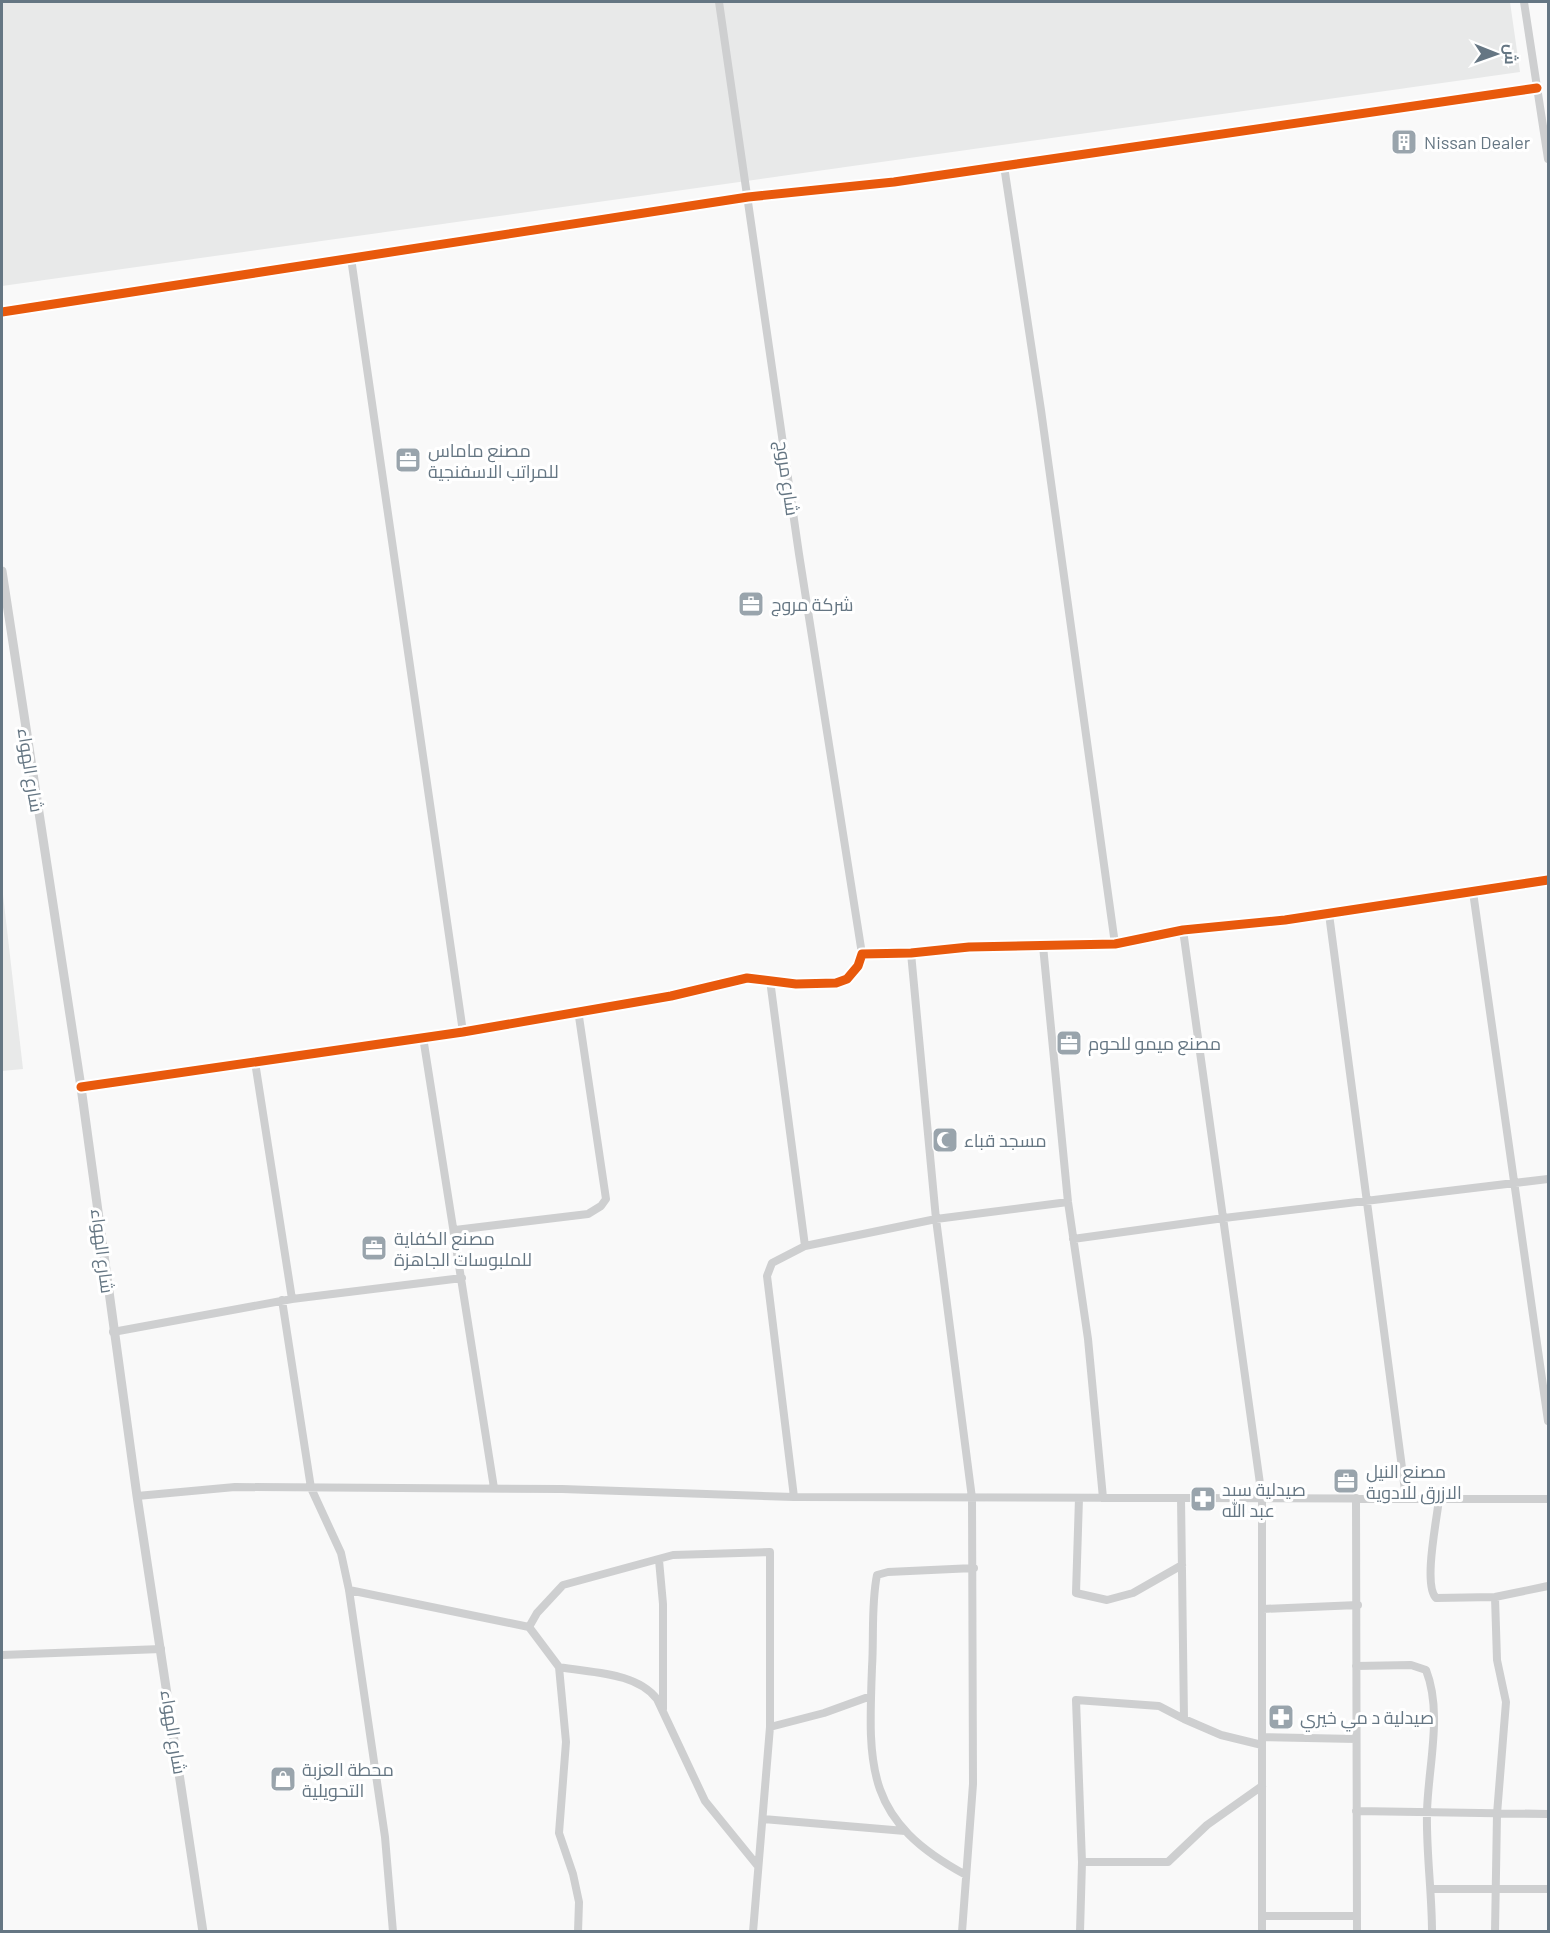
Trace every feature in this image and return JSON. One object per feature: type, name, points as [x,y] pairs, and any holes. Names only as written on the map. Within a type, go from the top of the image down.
[{"type":"street","name":"شارع مروج","points":[[718,2],[799,554],[862,954]]},
{"type":"street","points":[[1524,2],[1548,159]]},
{"type":"street","points":[[2,312],[748,197],[894,182],[1537,88]]},
{"type":"street","points":[[1004,166],[1041,410],[1114,944]]},
{"type":"street","points":[[351,258],[463,1032]]},
{"type":"street","name":"شارع الهواء","points":[[2,571],[81,1087],[137,1496],[203,1932]]},
{"type":"street","points":[[81,1087],[463,1032],[578,1010],[671,996],[747,978],[796,984],[836,983],[848,979],[858,966],[862,954],[911,953],[969,947],[1114,944],[1183,930],[1329,914],[1548,880]]},
{"type":"street","points":[[1473,892],[1548,1421]]},
{"type":"street","points":[[1329,914],[1406,1498]]},
{"type":"street","points":[[1183,930],[1262,1498],[1262,1932]]},
{"type":"street","points":[[1043,946],[1068,1202],[1088,1340],[1103,1498]]},
{"type":"street","points":[[911,953],[936,1219],[972,1498],[975,1568],[972,1784],[962,1932]]},
{"type":"street","points":[[770,980],[805,1246]]},
{"type":"street","points":[[455,1230],[588,1214],[601,1206],[606,1199],[578,1010]]},
{"type":"street","points":[[423,1037],[494,1488]]},
{"type":"street","points":[[255,1062],[292,1299]]},
{"type":"street","points":[[1073,1239],[1224,1218],[1548,1179]]},
{"type":"street","points":[[794,1497],[767,1276],[772,1263],[805,1246],[936,1219],[1068,1202]]},
{"type":"street","points":[[114,1332],[282,1300],[462,1278]]},
{"type":"street","points":[[282,1300],[311,1488],[341,1553],[349,1590],[385,1837],[393,1932]]},
{"type":"street","points":[[137,1496],[235,1487],[494,1488],[794,1497],[1548,1499]]},
{"type":"street","points":[[1079,1498],[1076,1593],[1107,1600],[1133,1593],[1182,1565]]},
{"type":"street","points":[[1181,1498],[1184,1719]]},
{"type":"street","points":[[1356,1498],[1357,1932]]},
{"type":"street","points":[[1439,1498],[1431,1571],[1432,1594],[1436,1598],[1448,1600],[1495,1597],[1548,1586]]},
{"type":"street","points":[[529,1627],[537,1613],[563,1585],[696,1552],[770,1552],[770,1727],[753,1932]]},
{"type":"street","points":[[659,1560],[663,1604],[663,1714]]},
{"type":"street","points":[[966,1875],[925,1851],[905,1831],[878,1788],[872,1768],[871,1696],[877,1575],[888,1572],[975,1568]]},
{"type":"street","points":[[349,1590],[529,1627],[560,1667],[566,1742],[559,1833],[573,1874],[579,1902],[578,1932]]},
{"type":"street","points":[[1495,1597],[1497,1660],[1506,1702],[1497,1814],[1495,1932]]},
{"type":"street","points":[[1263,1609],[1358,1605]]},
{"type":"street","points":[[2,1655],[161,1649]]},
{"type":"street","points":[[1356,1666],[1411,1665],[1426,1670],[1431,1683],[1433,1718],[1427,1813],[1432,1889],[1432,1932]]},
{"type":"street","points":[[560,1667],[638,1682],[649,1689],[705,1801],[757,1865]]},
{"type":"street","points":[[770,1727],[824,1713],[871,1696]]},
{"type":"street","points":[[1080,1932],[1082,1862],[1076,1700],[1159,1706],[1221,1734],[1262,1741],[1356,1739]]},
{"type":"street","points":[[1082,1862],[1168,1862],[1207,1825],[1262,1785]]},
{"type":"street","points":[[1356,1811],[1548,1814]]},
{"type":"street","points":[[764,1819],[905,1831]]},
{"type":"street","points":[[1432,1889],[1548,1889]]},
{"type":"street","points":[[1262,1916],[1357,1916]]},
{"type":"shaded area","points":[[2,2],[1510,2],[1520,72],[2,286]]},
{"type":"shaded area","points":[[2,886],[23,1069],[2,1071]]},
{"type":"cycle path","points":[[2,312],[748,197],[894,182],[1537,88]]},
{"type":"cycle path","points":[[81,1087],[463,1032],[671,996],[747,978],[796,984],[836,983],[847,979],[858,966],[862,954],[911,953],[969,947],[1115,944],[1183,930],[1285,920],[1548,880]]},
{"type":"place","name":"Nissan Dealer","points":[[1404,142]]},
{"type":"place","name":"مصنع ماماس للمراتب الاسفنجية","points":[[408,460]]},
{"type":"place","name":"شركة مروج","points":[[751,604]]},
{"type":"place","name":"مصنع ميمو للحوم","points":[[1069,1043]]},
{"type":"place","name":"مسجد قباء","points":[[945,1140]]},
{"type":"place","name":"مصنع الكفاية للملبوسات الجاهزة","points":[[374,1248]]},
{"type":"place","name":"مصنع النيل الازرق للادوية","points":[[1346,1481]]},
{"type":"place","name":"صيدلية سيد عبد الله","points":[[1203,1499]]},
{"type":"place","name":"صيدلية د مي خيري","points":[[1281,1717]]},
{"type":"place","name":"محطة العزبة التحويلية","points":[[283,1779]]}]
